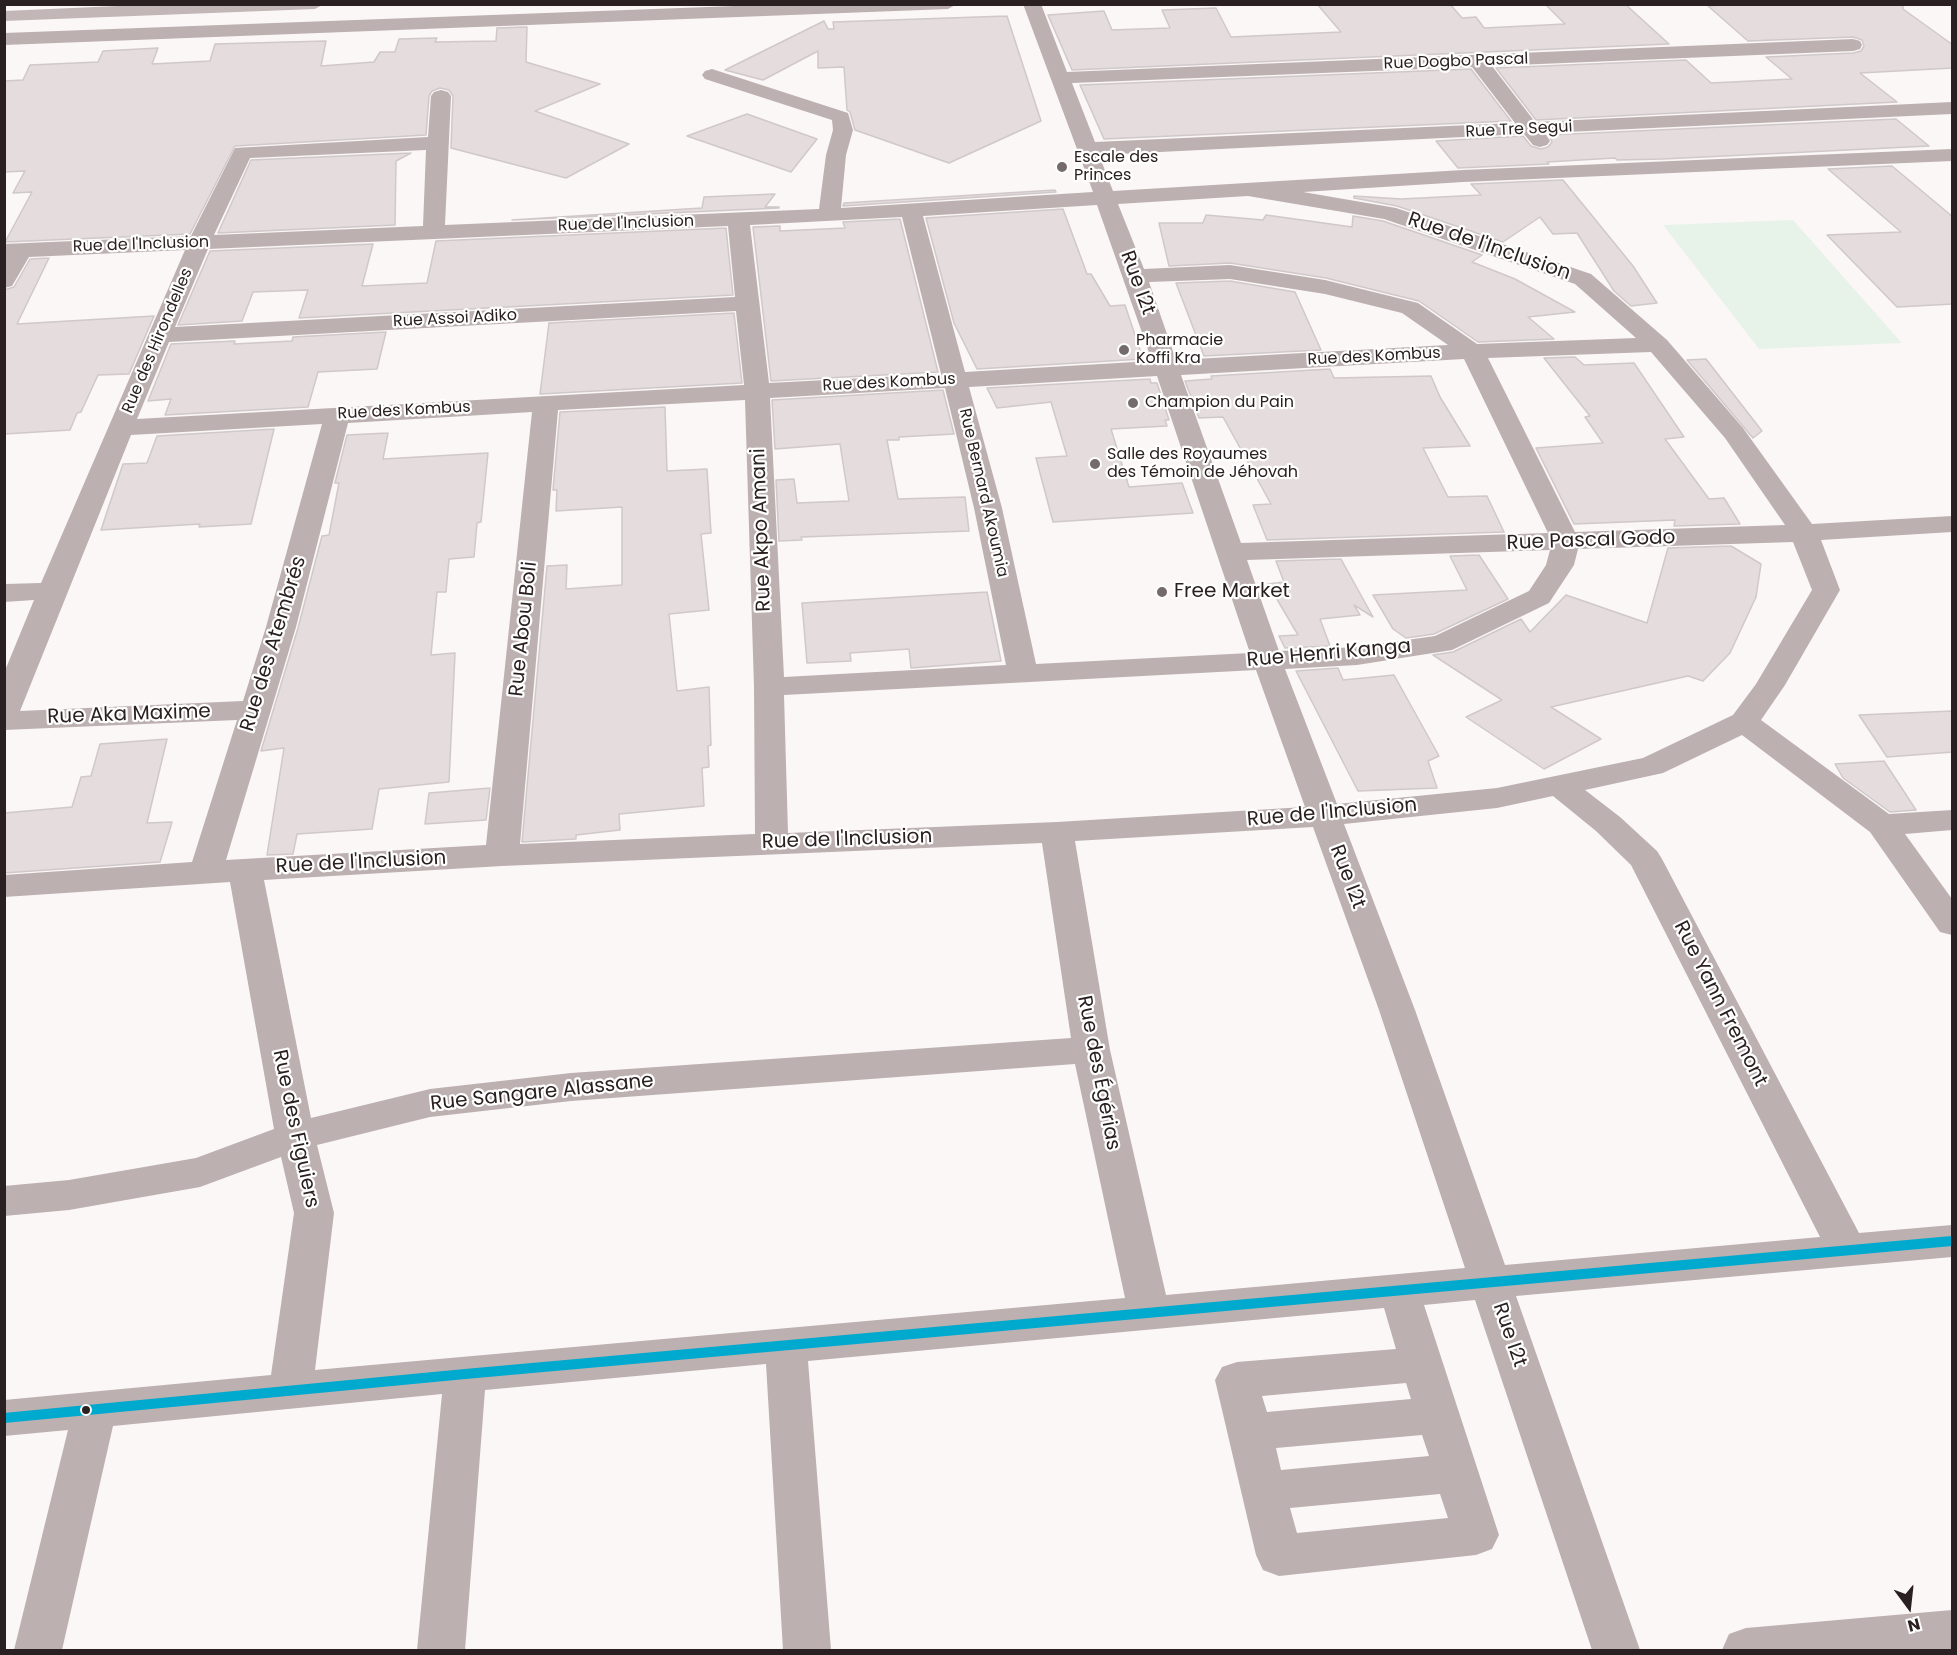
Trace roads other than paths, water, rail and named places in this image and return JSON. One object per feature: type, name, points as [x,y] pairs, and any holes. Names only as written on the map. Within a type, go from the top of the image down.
[{"type":"highway","points":[[4,5],[10,4]]},
{"type":"highway","points":[[4,16],[315,4]]},
{"type":"street","points":[[4,39],[201,32],[250,24],[382,21],[399,25],[948,4]]},
{"type":"street","name":"Rue I2t","points":[[1032,4],[1104,199],[1136,276],[1267,660],[1397,1010],[1616,1650]]},
{"type":"street","name":"Rue Dogbo Pascal","points":[[1060,78],[1852,45]]},
{"type":"street","points":[[1478,61],[1562,172]]},
{"type":"street","points":[[712,75],[841,117],[843,130],[836,155],[829,215]]},
{"type":"street","points":[[434,232],[441,96]]},
{"type":"street","name":"Rue Tre Segui","points":[[1086,149],[1953,108]]},
{"type":"street","name":"Rue des Hirondelles","points":[[4,712],[52,591],[199,243],[242,152],[437,142]]},
{"type":"street","name":"Rue de l'Inclusion","points":[[13,250],[829,215],[1562,172],[1953,155]]},
{"type":"street","name":"Rue de l'Inclusion","points":[[4,886],[502,855],[1058,832],[1324,816],[1497,798],[1652,766],[1744,722],[1770,685],[1826,590],[1803,533],[1734,433],[1658,345],[1583,279],[1388,213],[1247,189]]},
{"type":"street","name":"Rue Bernard Akoumia","points":[[911,210],[988,508],[1023,673]]},
{"type":"street","name":"Rue Akpo Amani","points":[[738,219],[757,390],[769,687],[772,843]]},
{"type":"street","points":[[4,281],[13,250]]},
{"type":"street","points":[[1136,276],[1230,273],[1325,287],[1410,308],[1472,351],[1566,542]]},
{"type":"street","name":"Rue Assoi Adiko","points":[[161,334],[748,303]]},
{"type":"street","name":"Rue des Kombus","points":[[121,428],[1472,351],[1658,345]]},
{"type":"street","name":"Rue Abou Boli","points":[[502,855],[546,402]]},
{"type":"street","name":"Rue des Atembrés","points":[[206,872],[281,627],[337,415]]},
{"type":"street","name":"Rue Pascal Godo","points":[[1229,552],[1803,533],[1953,524]]},
{"type":"street","name":"Rue Henri Kanga","points":[[769,687],[1357,656],[1442,644],[1539,597],[1560,565],[1566,542]]},
{"type":"street","points":[[4,593],[52,591]]},
{"type":"street","name":"Rue Aka Maxime","points":[[4,721],[254,710]]},
{"type":"street","points":[[1744,722],[1882,825],[1953,924]]},
{"type":"street","name":"Rue Yann Fremont","points":[[1559,785],[1608,824],[1645,859],[1847,1250]]},
{"type":"street","points":[[1882,825],[1953,820]]},
{"type":"street","name":"Rue des Égérias","points":[[1058,832],[1091,1050],[1149,1312]]},
{"type":"street","name":"Rue des Figuiers","points":[[245,870],[295,1136],[314,1213],[291,1390]]},
{"type":"street","name":"Rue Sangare Alassane","points":[[4,1201],[69,1195],[200,1172],[295,1136],[430,1103],[572,1087],[1091,1050]]},
{"type":"street","points":[[4,1418],[465,1374],[1953,1241]]},
{"type":"street","points":[[1399,1290],[1476,1535],[1279,1555],[1237,1380],[1421,1364]]},
{"type":"street","points":[[786,1346],[807,1650]]},
{"type":"street","points":[[441,1650],[465,1374]]},
{"type":"street","points":[[38,1650],[95,1410]]},
{"type":"street","points":[[1249,1432],[1437,1415]]},
{"type":"street","points":[[1264,1491],[1456,1473]]},
{"type":"street","points":[[1746,1650],[1953,1632]]},
{"type":"place","name":"Escale des Princes","points":[[1062,167]]},
{"type":"place","name":"Pharmacie Koffi Kra","points":[[1124,350]]},
{"type":"place","name":"Champion du Pain","points":[[1133,403]]},
{"type":"place","name":"Salle des Royaumes des Témoin de Jéhovah","points":[[1095,464]]},
{"type":"place","name":"Free Market","points":[[1162,592]]}]
